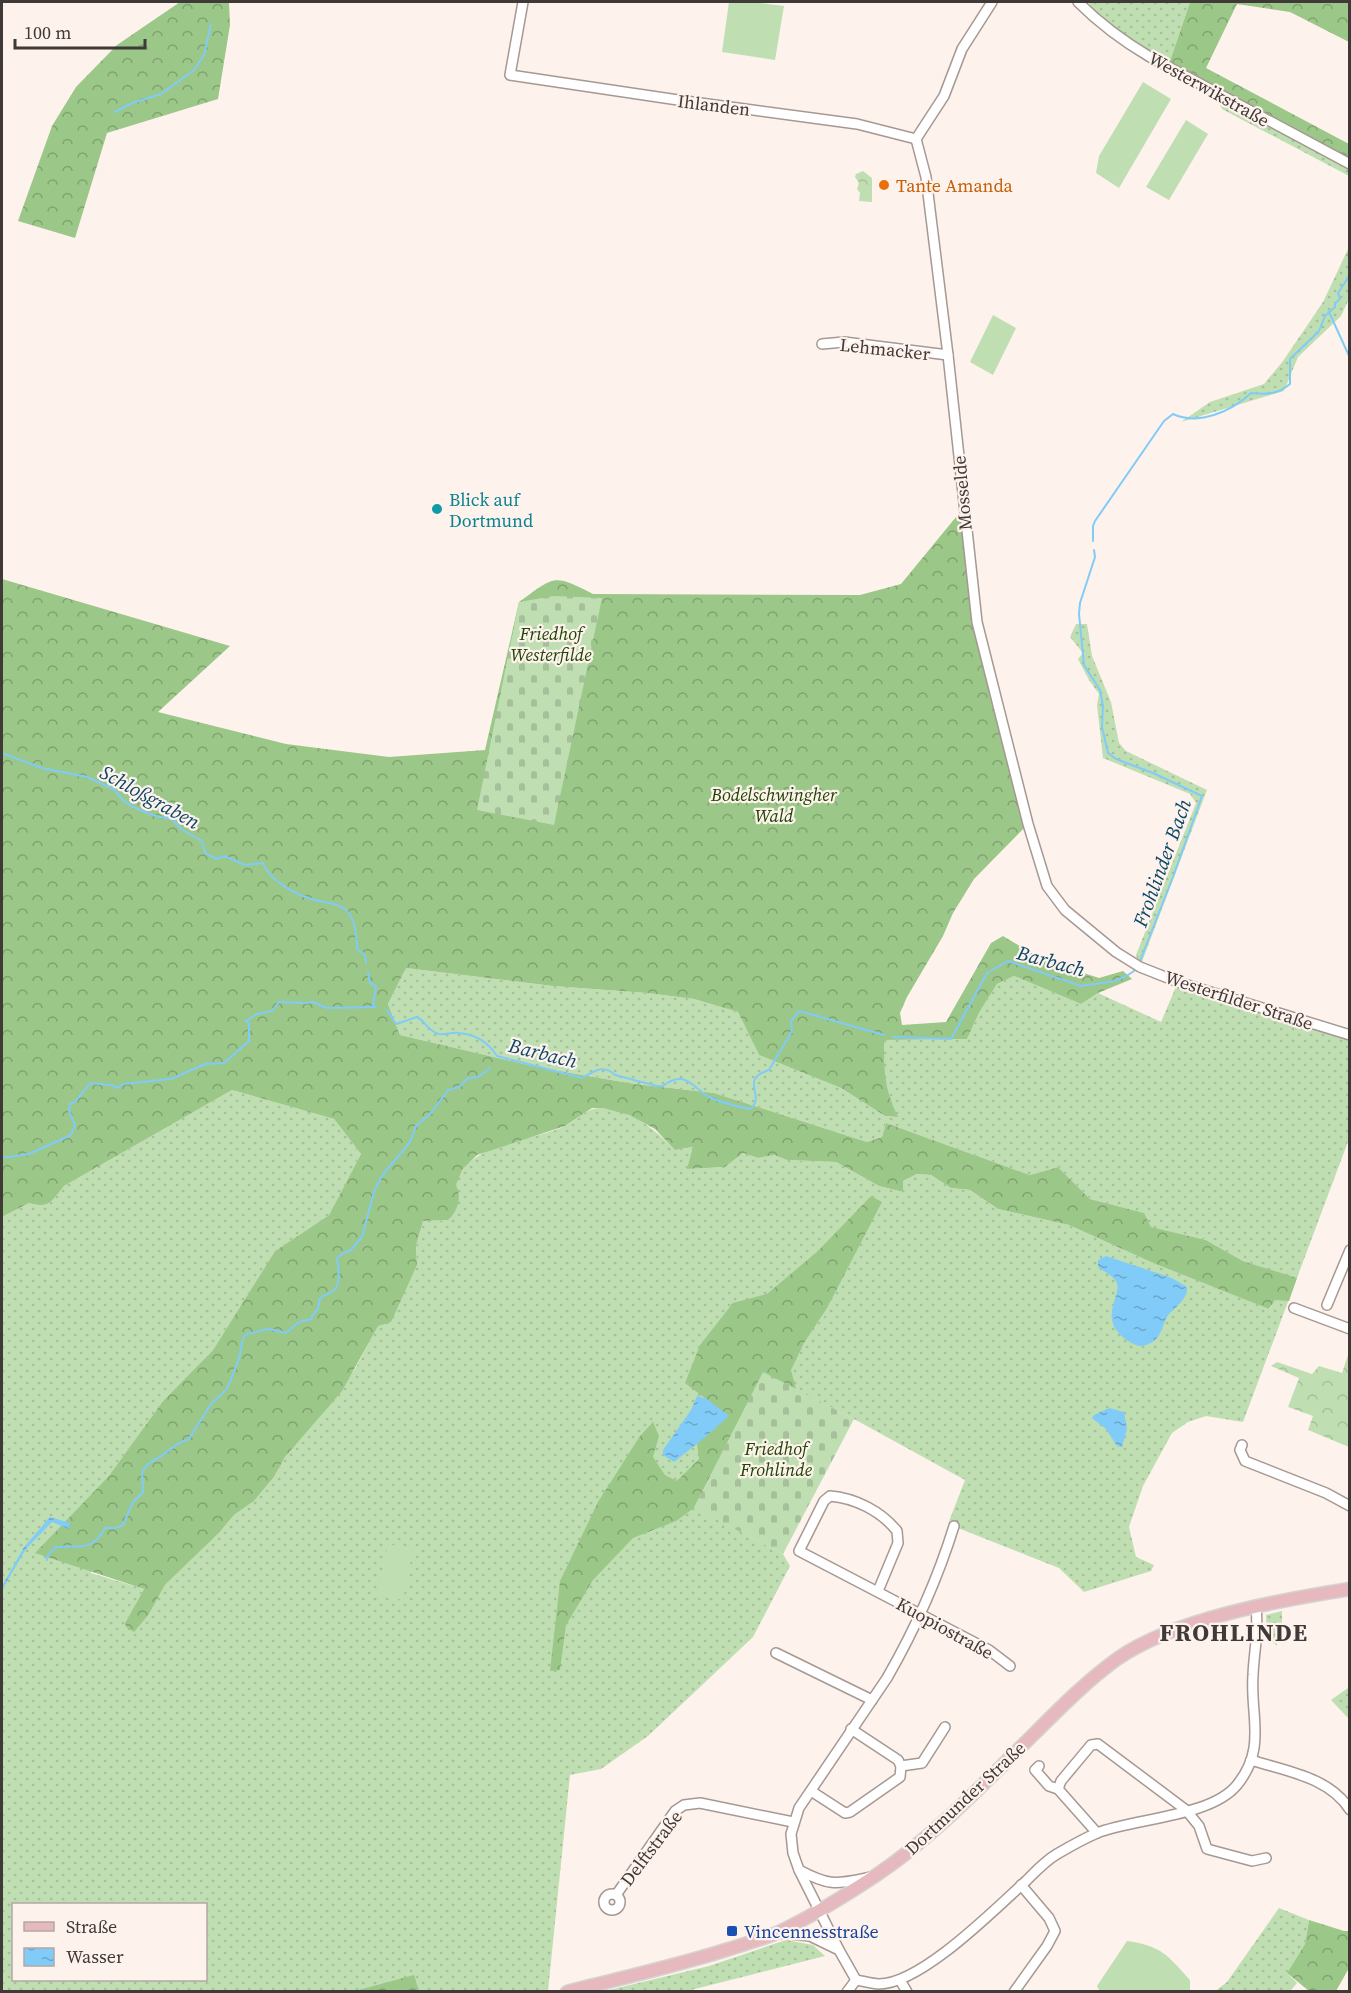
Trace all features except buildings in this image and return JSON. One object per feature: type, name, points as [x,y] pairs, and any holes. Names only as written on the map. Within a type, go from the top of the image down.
[{"type":"main road","name":"Dortmunder Straße","points":[[567,1992],[706,1956],[775,1933],[819,1910],[875,1876],[927,1836],[1058,1710],[1118,1658],[1138,1646],[1194,1624],[1256,1608],[1350,1589]]},
{"type":"street","name":"Ihlanden","points":[[523,2],[510,75],[857,124],[916,139]]},
{"type":"street","points":[[916,139],[944,96],[962,49],[992,2]]},
{"type":"street","name":"Westerwikstraße","points":[[1078,2],[1119,38],[1150,57],[1350,164]]},
{"type":"street","name":"Mosselde","points":[[916,139],[926,177],[977,622],[1028,824],[1047,886],[1065,910],[1129,961]]},
{"type":"street","name":"Lehmacker","points":[[822,344],[844,342],[948,355]]},
{"type":"street","name":"Westerfilder Straße","points":[[1129,961],[1178,982],[1350,1035]]},
{"type":"street","points":[[1327,1305],[1350,1250]]},
{"type":"street","points":[[1340,1273],[1350,1277]]},
{"type":"street","points":[[1294,1308],[1350,1329]]},
{"type":"street","points":[[1242,1445],[1240,1450],[1245,1461],[1326,1493],[1350,1506]]},
{"type":"street","name":"Kuopiostraße","points":[[878,1592],[898,1543],[897,1531],[880,1514],[844,1497],[830,1496],[824,1501],[799,1551],[989,1650],[1010,1666]]},
{"type":"street","points":[[856,1980],[799,1870],[791,1844],[793,1822],[799,1808],[900,1656],[945,1553],[954,1526]]},
{"type":"street","points":[[856,1980],[878,1984],[900,1980],[937,1959],[1054,1856],[1097,1833],[1204,1806],[1222,1798],[1237,1785],[1251,1760],[1257,1736],[1253,1676],[1258,1629],[1256,1608]]},
{"type":"street","points":[[776,1653],[872,1700]]},
{"type":"street","points":[[901,1766],[922,1762],[945,1727]]},
{"type":"street","points":[[811,1791],[837,1810],[845,1813],[850,1812],[900,1777],[901,1766],[898,1761],[852,1729]]},
{"type":"street","points":[[1058,1789],[1061,1781],[1091,1745],[1098,1744],[1161,1789],[1186,1810],[1199,1826],[1207,1849],[1252,1860],[1266,1858]]},
{"type":"street","points":[[1251,1760],[1302,1775],[1328,1788],[1343,1799],[1350,1810]]},
{"type":"street","points":[[1039,1766],[1035,1770],[1049,1786],[1058,1789],[1097,1833]]},
{"type":"street","name":"Delftstraße","points":[[616,1895],[675,1811],[684,1805],[700,1803],[793,1822]]},
{"type":"street","points":[[799,1870],[828,1884],[839,1884],[875,1876]]},
{"type":"street","points":[[1014,1992],[1055,1931],[1049,1918],[1021,1885]]},
{"type":"street","points":[[775,1933],[810,1936],[839,1950]]},
{"type":"street","points":[[847,1992],[856,1980]]},
{"type":"street","points":[[900,1980],[908,1992]]},
{"type":"green space","points":[[180,2],[229,2],[230,25],[218,99],[107,133],[75,238],[18,221],[52,126],[76,87],[117,45]]},
{"type":"green space","points":[[729,2],[784,6],[775,60],[722,52]]},
{"type":"green space","points":[[1089,2],[1190,2],[1168,67],[1095,19]]},
{"type":"green space","points":[[1190,2],[1349,2],[1349,42],[1290,12],[1237,4],[1206,68],[1349,144],[1349,164],[1168,67]]},
{"type":"green space","points":[[1143,82],[1171,99],[1119,188],[1096,173],[1099,156]]},
{"type":"green space","points":[[1215,92],[1349,164],[1349,176],[1222,109]]},
{"type":"green space","points":[[1186,120],[1208,134],[1169,200],[1146,187]]},
{"type":"green space","points":[[863,171],[872,178],[872,202],[859,201],[860,193],[857,189],[859,183],[855,177]]},
{"type":"green space","points":[[1349,247],[1349,299],[1341,316],[1298,357],[1284,391],[1181,422],[1210,402],[1264,384],[1283,361],[1323,302]]},
{"type":"green space","points":[[993,315],[1016,328],[993,375],[970,362]]},
{"type":"green space","name":"Bodelschwingher Wald","points":[[956,517],[961,518],[969,596],[992,699],[1028,824],[974,879],[907,997],[900,1013],[902,1025],[946,1022],[991,943],[1003,936],[1041,959],[1099,978],[1123,971],[1132,979],[1098,993],[1081,1004],[1014,976],[997,984],[979,1013],[967,1039],[884,1040],[886,1079],[898,1117],[885,1116],[841,1088],[759,1055],[738,1012],[694,999],[553,986],[406,968],[388,1004],[400,1035],[541,1068],[635,1084],[714,1093],[867,1142],[882,1137],[886,1123],[1030,1175],[1058,1167],[1090,1199],[1144,1213],[1151,1227],[1206,1240],[1243,1261],[1297,1278],[1289,1301],[1275,1300],[1269,1309],[1153,1263],[1069,1225],[998,1209],[970,1190],[951,1188],[931,1175],[917,1174],[903,1181],[903,1192],[879,1186],[836,1162],[787,1160],[774,1155],[758,1158],[743,1153],[725,1167],[687,1169],[693,1147],[675,1150],[655,1129],[629,1115],[603,1108],[592,1108],[565,1126],[477,1155],[462,1170],[456,1185],[459,1194],[457,1208],[448,1220],[423,1221],[416,1246],[417,1265],[391,1322],[378,1326],[342,1391],[285,1457],[274,1477],[254,1501],[234,1515],[219,1533],[165,1585],[149,1614],[134,1632],[126,1627],[125,1623],[144,1589],[35,1553],[108,1477],[163,1401],[213,1350],[275,1251],[329,1215],[361,1154],[334,1119],[232,1090],[64,1186],[50,1202],[42,1205],[29,1203],[2,1217],[2,579],[230,646],[158,712],[286,744],[389,757],[485,750],[519,602],[554,580],[562,580],[593,594],[860,595],[901,584]]},
{"type":"green space","name":"Friedhof Westerfilde","points":[[554,596],[602,598],[554,825],[477,810],[519,602]]},
{"type":"green space","points":[[1076,624],[1087,624],[1092,656],[1111,702],[1119,743],[1126,751],[1207,790],[1140,967],[1136,955],[1196,803],[1190,794],[1103,758],[1097,705],[1099,694],[1078,659],[1083,653],[1070,637]]},
{"type":"green space","points":[[406,968],[553,986],[694,999],[738,1012],[759,1055],[841,1088],[885,1116],[897,1117],[884,1078],[884,1040],[967,1039],[979,1013],[997,984],[1014,976],[1081,1004],[1098,993],[1161,1022],[1178,982],[1349,1035],[1349,1139],[1297,1279],[1243,1261],[1206,1240],[1150,1227],[1143,1213],[1090,1199],[1058,1167],[1030,1175],[886,1123],[882,1137],[867,1142],[714,1093],[635,1084],[541,1068],[400,1035],[388,1004]]},
{"type":"green space","points":[[232,1090],[334,1119],[361,1154],[329,1215],[275,1251],[213,1350],[163,1401],[108,1477],[91,1573],[144,1589],[125,1623],[149,1614],[165,1585],[219,1533],[234,1515],[254,1501],[274,1477],[285,1457],[355,1369],[378,1325],[417,1265],[416,1246],[423,1221],[448,1220],[455,1186],[464,1168],[485,1152],[553,1131],[596,1108],[622,1112],[642,1122],[675,1150],[694,1147],[688,1169],[725,1167],[743,1153],[758,1158],[774,1155],[787,1160],[836,1162],[879,1186],[903,1192],[903,1181],[917,1174],[931,1175],[951,1188],[970,1190],[998,1209],[1069,1225],[1153,1263],[1270,1309],[1273,1302],[1296,1280],[1243,1422],[1206,1416],[1188,1422],[1172,1433],[1143,1486],[1129,1527],[1136,1557],[1154,1565],[1151,1571],[1084,1592],[1059,1568],[948,1524],[965,1480],[854,1419],[763,1373],[694,1507],[783,1554],[790,1566],[753,1637],[648,1736],[601,1769],[570,1775],[548,1991],[2,1992],[2,1217],[29,1203],[42,1205],[50,1202],[64,1186]]},
{"type":"green space","points":[[871,1196],[882,1202],[827,1308],[804,1343],[791,1370],[796,1389],[763,1373],[694,1508],[676,1521],[633,1538],[593,1580],[566,1625],[560,1670],[550,1671],[560,1581],[598,1502],[640,1436],[653,1422],[659,1436],[653,1457],[665,1475],[677,1481],[699,1459],[697,1444],[728,1416],[685,1383],[700,1345],[733,1303],[767,1294],[818,1251]]},
{"type":"green space","points":[[1349,1352],[1349,1447],[1308,1430],[1313,1416],[1288,1407],[1299,1378],[1271,1366],[1277,1362],[1312,1374],[1319,1366],[1342,1373]]},
{"type":"green space","name":"Friedhof Frohlinde","points":[[763,1372],[854,1419],[783,1554],[694,1508]]},
{"type":"green space","points":[[388,1544],[413,1550],[403,1600],[377,1595]]},
{"type":"green space","points":[[1282,1611],[1282,1630],[1277,1630],[1277,1646],[1267,1636],[1266,1615]]},
{"type":"green space","points":[[1349,1689],[1349,1719],[1331,1700]]},
{"type":"green space","points":[[1279,1908],[1309,1920],[1305,1944],[1287,1973],[1297,1983],[1290,1991],[1214,1992],[1227,1982]]},
{"type":"green space","points":[[1309,1920],[1349,1931],[1349,1968],[1336,1991],[1309,1991],[1287,1973],[1305,1944]]},
{"type":"green space","points":[[786,1940],[813,1945],[825,1956],[687,1991],[605,1991],[709,1966]]},
{"type":"green space","points":[[1127,1941],[1148,1946],[1163,1953],[1190,1980],[1190,1991],[1099,1990],[1097,1986]]},
{"type":"green space","points":[[414,1975],[419,1991],[355,1991]]},
{"type":"water","points":[[1106,1256],[1172,1278],[1187,1287],[1184,1298],[1170,1313],[1161,1332],[1150,1344],[1141,1346],[1134,1344],[1116,1330],[1112,1322],[1118,1286],[1110,1275],[1098,1267],[1098,1260]]},
{"type":"water","points":[[697,1396],[707,1399],[729,1416],[674,1462],[663,1455],[663,1450],[691,1410]]},
{"type":"water","points":[[1109,1408],[1124,1412],[1127,1429],[1122,1447],[1117,1446],[1106,1429],[1092,1418]]},
{"type":"water","points":[[50,1517],[70,1523],[69,1529],[52,1522],[26,1549],[2,1590],[2,1586],[24,1547]]},
{"type":"waterway","points":[[115,112],[132,103],[161,94],[194,70],[204,55],[211,24]]},
{"type":"waterway","name":"Frohlinder Bach","points":[[1093,541],[1095,521],[1164,421],[1173,414],[1193,418],[1215,415],[1234,406],[1251,393],[1272,393],[1290,384],[1290,359],[1319,331],[1325,316],[1340,299],[1338,293],[1348,278],[1350,270]]},
{"type":"waterway","points":[[1329,312],[1350,358]]},
{"type":"waterway","name":"Frohlinder Bach","points":[[1094,550],[1095,557],[1080,603],[1079,614],[1084,665],[1100,690],[1103,706],[1102,727],[1108,753],[1116,759],[1202,796],[1140,961]]},
{"type":"waterway","name":"Schloßgraben","points":[[2,753],[42,768],[87,777],[115,790],[125,801],[140,810],[172,819],[181,829],[202,841],[205,853],[217,859],[224,856],[245,865],[263,863],[271,876],[292,891],[342,907],[350,915],[356,932],[357,949],[365,955],[366,963]]},
{"type":"waterway","name":"Barbach","points":[[893,1037],[951,1039],[987,973],[1008,961],[1081,986],[1115,981],[1134,971]]},
{"type":"waterway","name":"Schloßgraben","points":[[368,972],[370,983],[376,986],[373,1006]]},
{"type":"waterway","name":"Barbach","points":[[2,1158],[29,1154],[71,1135],[75,1125],[69,1111],[70,1104],[75,1102],[90,1083],[118,1088],[123,1084],[171,1079],[205,1064],[224,1063],[249,1041],[249,1024],[246,1021],[257,1014],[272,1011],[279,1002],[313,1002],[327,1008],[376,1007]]},
{"type":"waterway","name":"Barbach","points":[[387,1010],[396,1024],[417,1017],[436,1033],[458,1033],[475,1037],[490,1047],[497,1056],[582,1078],[603,1069],[615,1075],[657,1086],[683,1079],[709,1097],[750,1109],[756,1099],[755,1078],[769,1070],[792,1031],[791,1021],[799,1011],[884,1035]]},
{"type":"waterway","points":[[47,1560],[48,1555],[56,1547],[89,1545],[95,1542],[105,1528],[116,1528],[123,1525],[133,1502],[143,1492],[142,1472],[145,1468],[176,1445],[189,1439],[211,1404],[227,1389],[239,1359],[243,1338],[247,1334],[269,1329],[286,1333],[299,1322],[312,1319],[318,1309],[320,1298],[333,1291],[338,1284],[337,1258],[350,1251],[362,1237],[374,1192],[381,1177],[410,1142],[416,1126],[431,1113],[448,1090],[459,1087],[468,1078],[478,1077],[490,1068]]},
{"type":"place","name":"Tante Amanda","points":[[884,185]]},
{"type":"place","name":"Blick auf Dortmund","points":[[437,509]]},
{"type":"place","name":"Vincennesstraße","points":[[732,1931]]},
{"type":"district","name":"FROHLINDE","points":[[1234,1632]]}]
